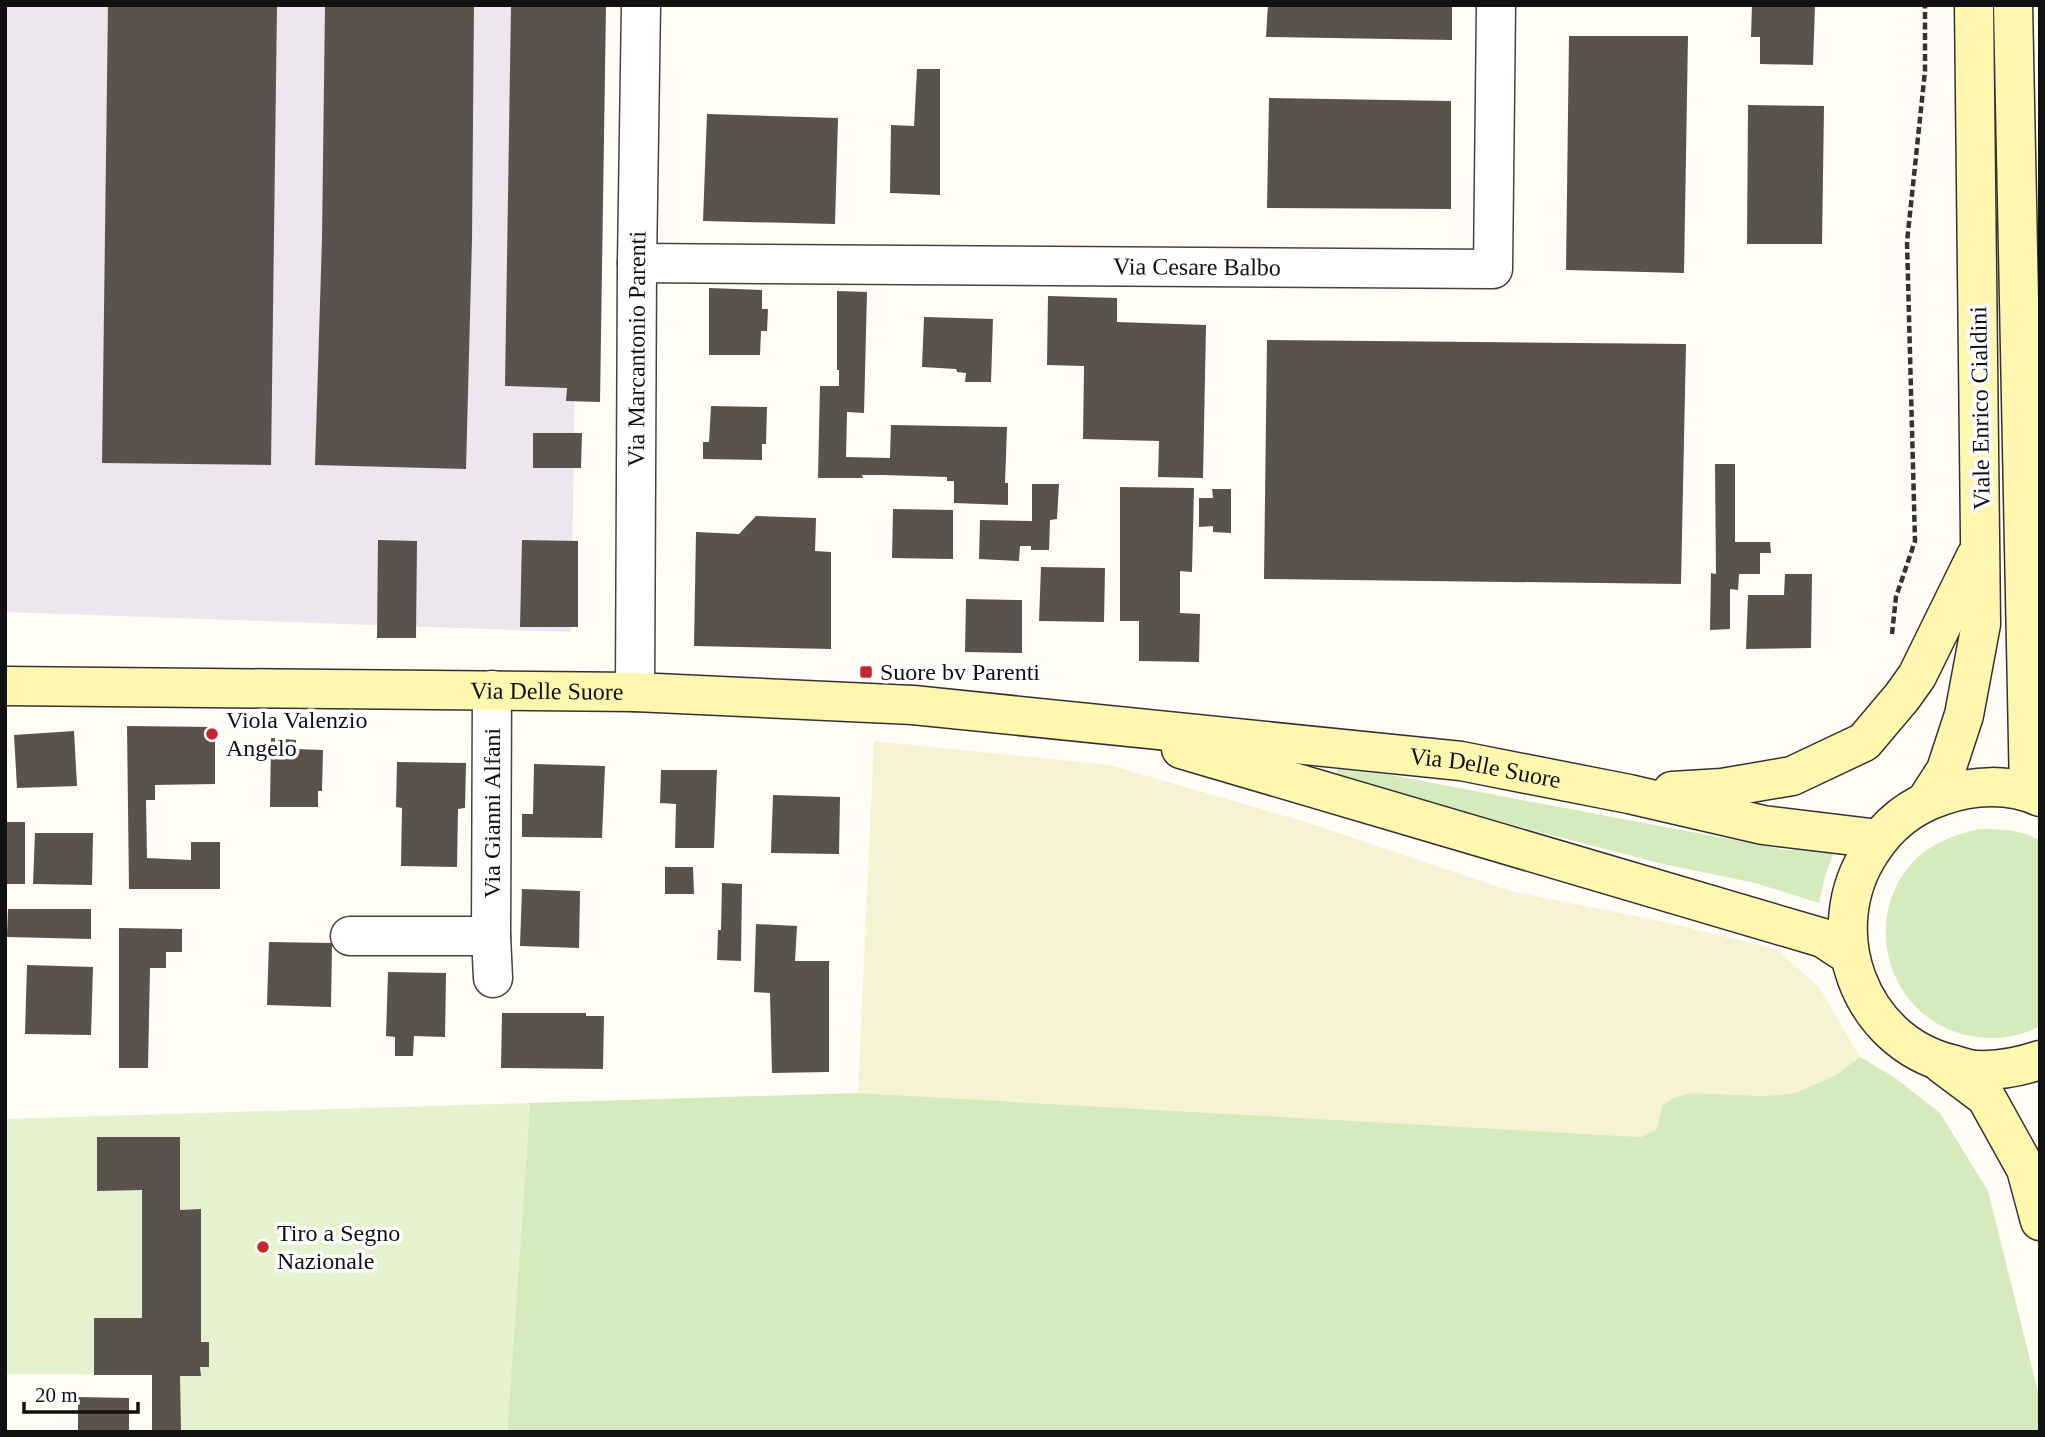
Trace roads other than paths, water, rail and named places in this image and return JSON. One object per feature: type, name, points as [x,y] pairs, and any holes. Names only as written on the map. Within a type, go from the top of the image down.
[{"type":"street","name":"Via Marcantonio Parenti","points":[[635,692],[640,5]]},
{"type":"street","name":"Via Cesare Balbo","points":[[637,263],[1493,269],[1496,5]]},
{"type":"street","name":"Viale Enrico Cialdini","points":[[1926,801],[1946,770],[1965,715],[1981,624],[1974,5]]},
{"type":"street","name":"Viale Enrico Cialdini","points":[[2013,5],[2024,563],[2034,794]]},
{"type":"street","points":[[1629,794],[1722,789],[1792,776],[1864,742],[1917,676],[1982,545]]},
{"type":"street","points":[[2024,563],[2040,622]]},
{"type":"street","name":"Via Delle Suore","points":[[5,685],[635,692],[913,705],[1461,761],[1629,794],[1763,825],[1879,839]]},
{"type":"street","name":"Via Gianni Alfani","points":[[492,690],[493,978]]},
{"type":"street","name":"Via Delle Suore","points":[[1088,721],[1823,938],[1849,955]]},
{"type":"street","points":[[2034,794],[1994,786],[1959,790],[1926,801],[1900,818],[1879,839],[1865,859],[1852,894],[1847,930],[1849,955],[1857,982],[1871,1008],[1890,1030],[1912,1048],[1938,1061],[1986,1097],[2026,1169],[2040,1221]]},
{"type":"street","points":[[350,936],[491,936]]},
{"type":"street","points":[[1938,1061],[1976,1070],[2015,1068],[2040,1060]]},
{"type":"place","name":"Suore bv Parenti","points":[[866,672]]},
{"type":"place","name":"Viola Valenzio Angelo","points":[[212,734]]},
{"type":"place","name":"Tiro a Segno Nazionale","points":[[263,1247]]}]
